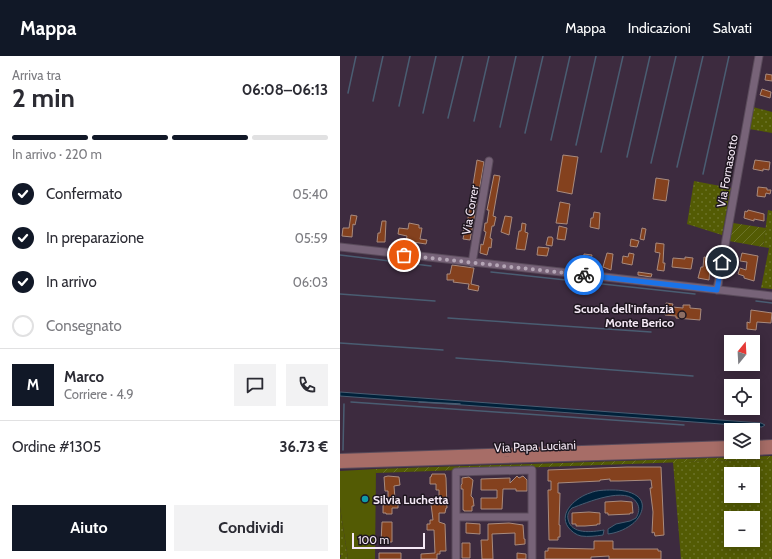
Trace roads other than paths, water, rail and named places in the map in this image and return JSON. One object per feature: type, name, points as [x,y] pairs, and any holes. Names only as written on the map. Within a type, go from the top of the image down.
[{"type":"main road","points":[[760,444],[772,444]]},
{"type":"main road","name":"Via Papa Luciani","points":[[340,458],[724,445]]},
{"type":"main road","points":[[760,451],[772,450]]},
{"type":"main road","name":"Via Papa Luciani","points":[[340,464],[724,452]]},
{"type":"street","name":"Via Fornasotto","points":[[717,290],[759,56]]},
{"type":"street","name":"Via Correr","points":[[472,262],[490,161]]},
{"type":"street","points":[[340,247],[772,296]]},
{"type":"street","points":[[456,559],[456,472],[532,470],[532,559]]},
{"type":"street","points":[[456,517],[532,517]]},
{"type":"water","points":[[340,392],[761,423],[765,425],[762,427],[760,427],[760,423],[724,423],[724,424],[340,396]]},
{"type":"water","points":[[601,490],[628,492],[634,494],[640,499],[642,503],[642,511],[634,522],[623,530],[608,534],[608,529],[616,524],[636,518],[639,509],[637,503],[632,498],[625,495],[616,495],[596,499],[572,508],[568,514],[568,519],[573,528],[588,532],[604,530],[603,535],[581,536],[575,534],[568,527],[565,516],[570,506],[585,495]]},
{"type":"waterway","points":[[348,93],[356,56]]},
{"type":"waterway","points":[[373,101],[383,56]]},
{"type":"waterway","points":[[399,106],[410,56]]},
{"type":"waterway","points":[[423,113],[436,56]]},
{"type":"waterway","points":[[448,118],[463,56]]},
{"type":"waterway","points":[[474,121],[489,56]]},
{"type":"waterway","points":[[500,127],[516,56]]},
{"type":"waterway","points":[[525,133],[543,56]]},
{"type":"waterway","points":[[551,140],[570,56]]},
{"type":"waterway","points":[[576,145],[596,56]]},
{"type":"waterway","points":[[601,152],[623,56]]},
{"type":"waterway","points":[[627,157],[650,56]]},
{"type":"waterway","points":[[651,163],[676,56]]},
{"type":"waterway","points":[[677,167],[703,56]]},
{"type":"waterway","points":[[703,174],[729,56]]},
{"type":"waterway","points":[[340,255],[431,266]]},
{"type":"waterway","points":[[491,272],[695,294]]},
{"type":"waterway","points":[[340,294],[435,301]]},
{"type":"waterway","points":[[756,301],[772,303]]},
{"type":"waterway","points":[[448,318],[651,332]]},
{"type":"waterway","points":[[340,343],[443,350]]},
{"type":"waterway","points":[[456,358],[693,376]]},
{"type":"waterway","points":[[351,402],[684,425]]},
{"type":"waterway","points":[[419,402],[460,404]]},
{"type":"waterway","points":[[343,450],[344,404]]},
{"type":"place","name":"Scuola dell'infanzia Monte Berico","points":[[682,315]]},
{"type":"place","name":"Silvia Luchetta","points":[[365,499]]}]
